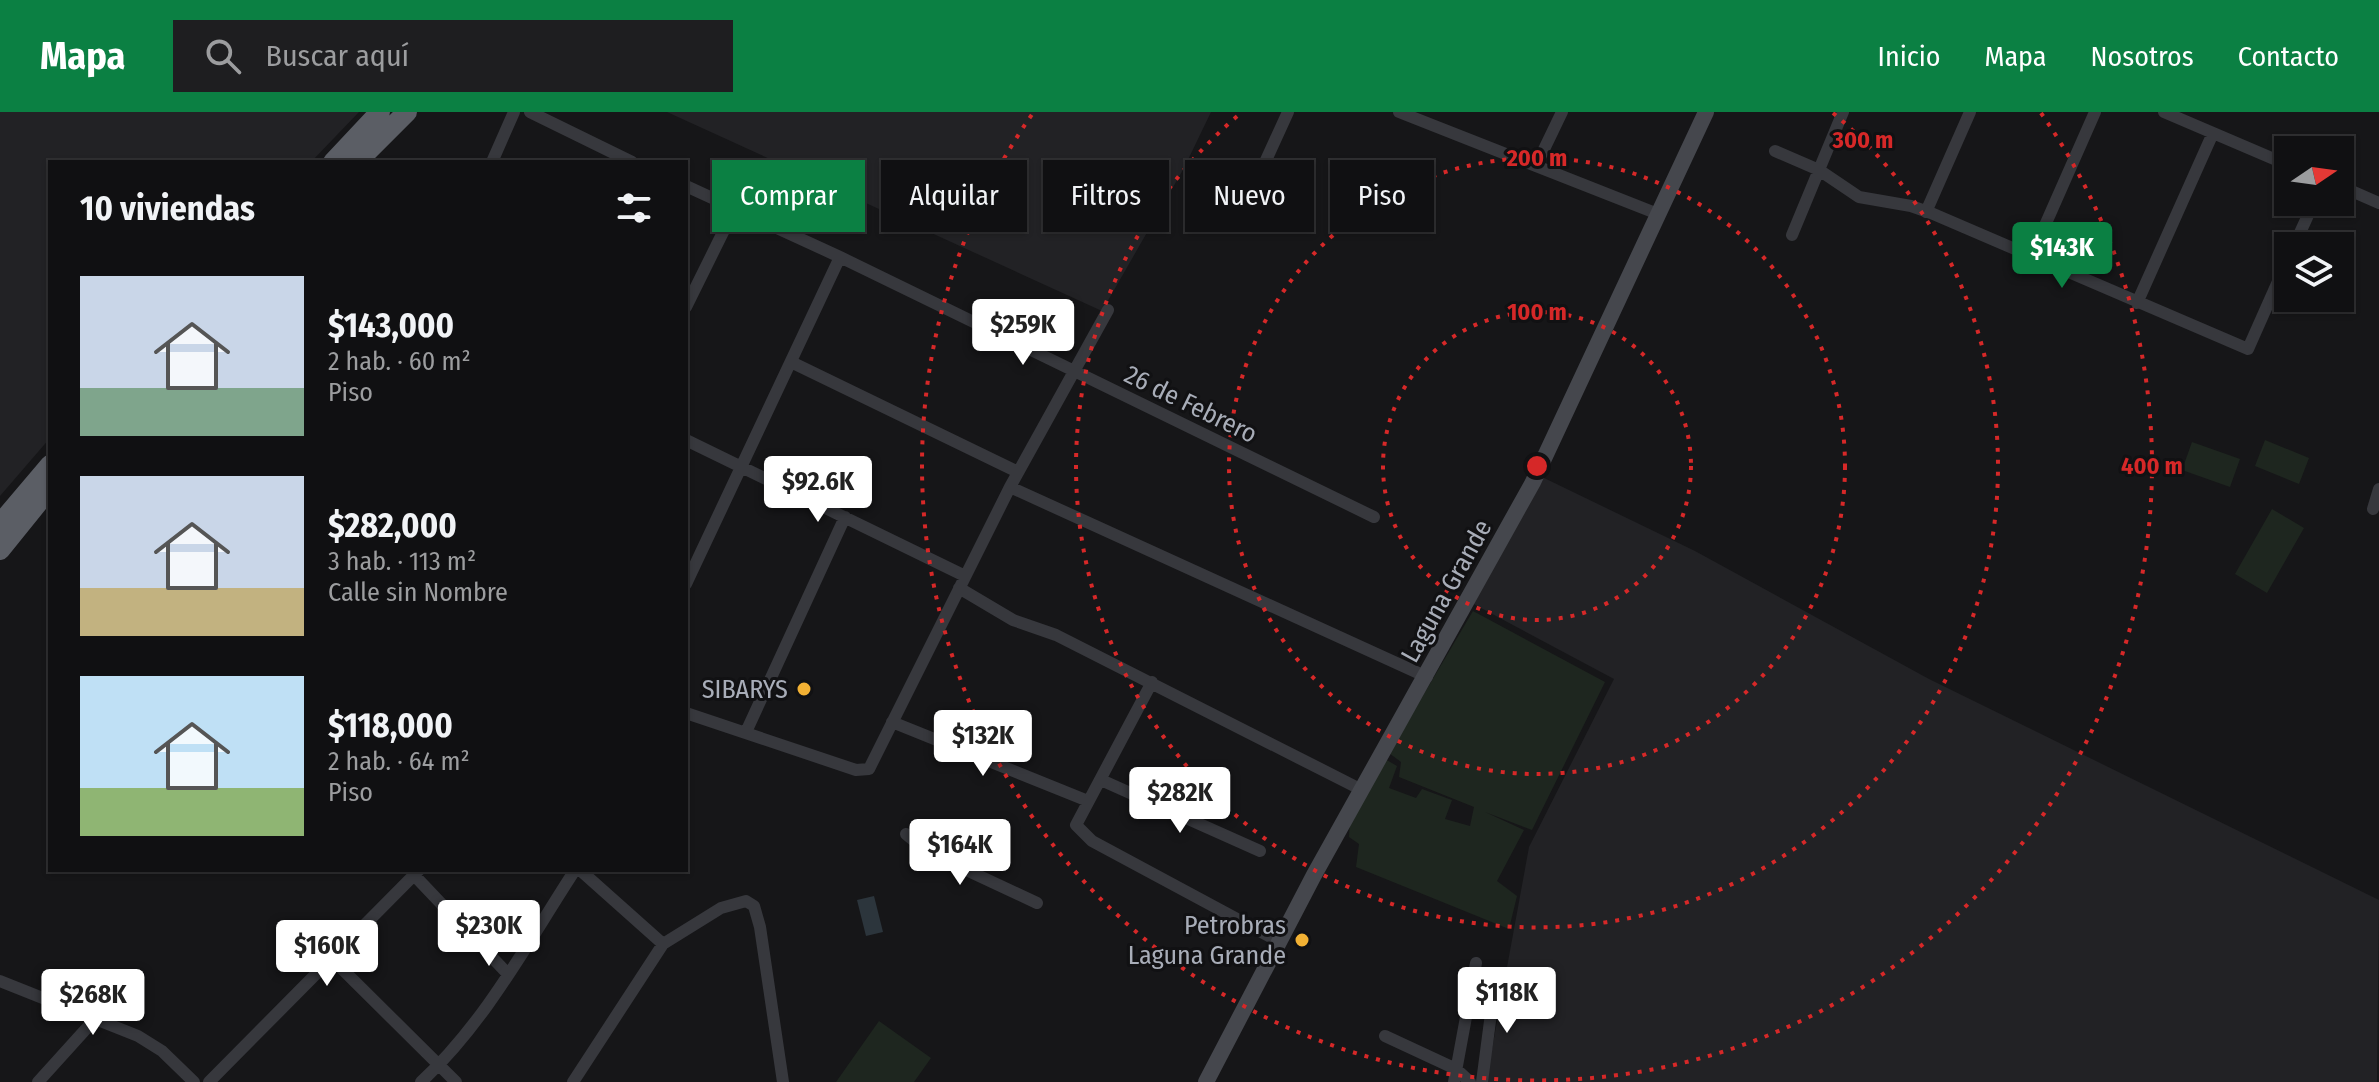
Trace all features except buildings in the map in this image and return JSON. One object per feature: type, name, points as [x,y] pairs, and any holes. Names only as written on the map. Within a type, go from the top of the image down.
[{"type":"highway","points":[[335,160],[380,112]]},
{"type":"highway","points":[[359,160],[407,112]]},
{"type":"highway","points":[[0,524],[48,469]]},
{"type":"highway","points":[[0,550],[48,490]]},
{"type":"main road","name":"Laguna Grande","points":[[1206,1082],[1278,941],[1533,482],[1706,112]]},
{"type":"street","points":[[493,160],[514,112]]},
{"type":"street","points":[[530,112],[626,160]]},
{"type":"street","points":[[1266,160],[1288,112]]},
{"type":"street","points":[[1399,112],[1426,117],[1536,166],[1658,214]]},
{"type":"street","points":[[1536,166],[1562,112]]},
{"type":"street","points":[[1792,235],[1843,112]]},
{"type":"street","points":[[1926,212],[1970,112]]},
{"type":"street","points":[[2035,248],[2095,112]]},
{"type":"street","points":[[2164,112],[2274,159]]},
{"type":"street","points":[[2137,303],[2213,133]]},
{"type":"street","points":[[1775,151],[1819,170],[1859,197],[1911,206],[2248,349],[2274,290]]},
{"type":"street","name":"26 de Febrero","points":[[688,187],[712,198]]},
{"type":"street","points":[[2354,192],[2379,203]]},
{"type":"street","points":[[688,303],[723,232]]},
{"type":"street","name":"26 de Febrero","points":[[786,232],[1374,517]]},
{"type":"street","points":[[688,580],[840,257]]},
{"type":"street","points":[[688,714],[856,770],[864,771],[872,764],[1010,487],[1108,310]]},
{"type":"street","points":[[791,362],[1018,472]]},
{"type":"street","points":[[688,441],[845,517],[962,582],[1013,620],[1056,635],[1362,790]]},
{"type":"street","points":[[1010,487],[1427,677]]},
{"type":"street","points":[[2373,509],[2379,489]]},
{"type":"street","points":[[746,732],[845,517]]},
{"type":"street","points":[[1152,682],[1076,825],[1083,834],[1278,941]]},
{"type":"street","points":[[892,722],[1088,801]]},
{"type":"street","points":[[1101,780],[1260,851]]},
{"type":"street","points":[[906,834],[928,852],[1037,903]]},
{"type":"street","points":[[421,1082],[439,1066],[576,872]]},
{"type":"street","points":[[579,872],[663,944]]},
{"type":"street","points":[[209,1082],[417,873],[507,973]]},
{"type":"street","points":[[573,1082],[663,944],[683,928],[732,903],[751,903],[760,927],[783,1082]]},
{"type":"street","points":[[331,958],[456,1082]]},
{"type":"street","points":[[1455,1075],[1476,963]]},
{"type":"street","points":[[0,981],[95,1019],[162,1051],[194,1082]]},
{"type":"street","points":[[1482,1082],[1495,983]]},
{"type":"street","points":[[38,1082],[95,1019]]},
{"type":"street","points":[[1385,1036],[1470,1082]]},
{"type":"shaded area","points":[[0,112],[359,112],[313,160],[48,160],[48,440],[0,496]]},
{"type":"shaded area","points":[[667,112],[1211,112],[1169,194],[1169,160],[1043,160],[1043,232],[1147,232],[1102,311],[929,232],[1027,232],[1027,160],[881,160],[881,210],[865,203],[865,160],[772,160]]},
{"type":"shaded area","points":[[2265,440],[2309,458],[2299,484],[2255,466]]},
{"type":"shaded area","points":[[2192,442],[2240,459],[2230,487],[2182,470]]},
{"type":"shaded area","points":[[1540,476],[1695,551],[1929,679],[2379,900],[2377,1082],[1486,1082],[1529,847],[1614,679],[1468,601]]},
{"type":"shaded area","points":[[2272,509],[2304,528],[2267,593],[2235,574]]},
{"type":"shaded area","points":[[1473,611],[1605,682],[1532,830],[1485,812],[1524,830],[1497,881],[1517,896],[1509,929],[1356,867],[1359,844],[1349,837],[1350,822],[1385,759],[1397,766],[1389,788],[1416,798],[1422,789],[1452,800],[1445,819],[1470,826],[1474,807],[1399,777],[1401,762],[1389,753]]},
{"type":"shaded area","points":[[874,896],[883,932],[866,936],[857,900]]},
{"type":"shaded area","points":[[879,1021],[931,1058],[914,1082],[836,1082]]},
{"type":"place","name":"SIBARYS","points":[[804,689]]},
{"type":"place","name":"Petrobras Laguna Grande","points":[[1302,940]]}]
